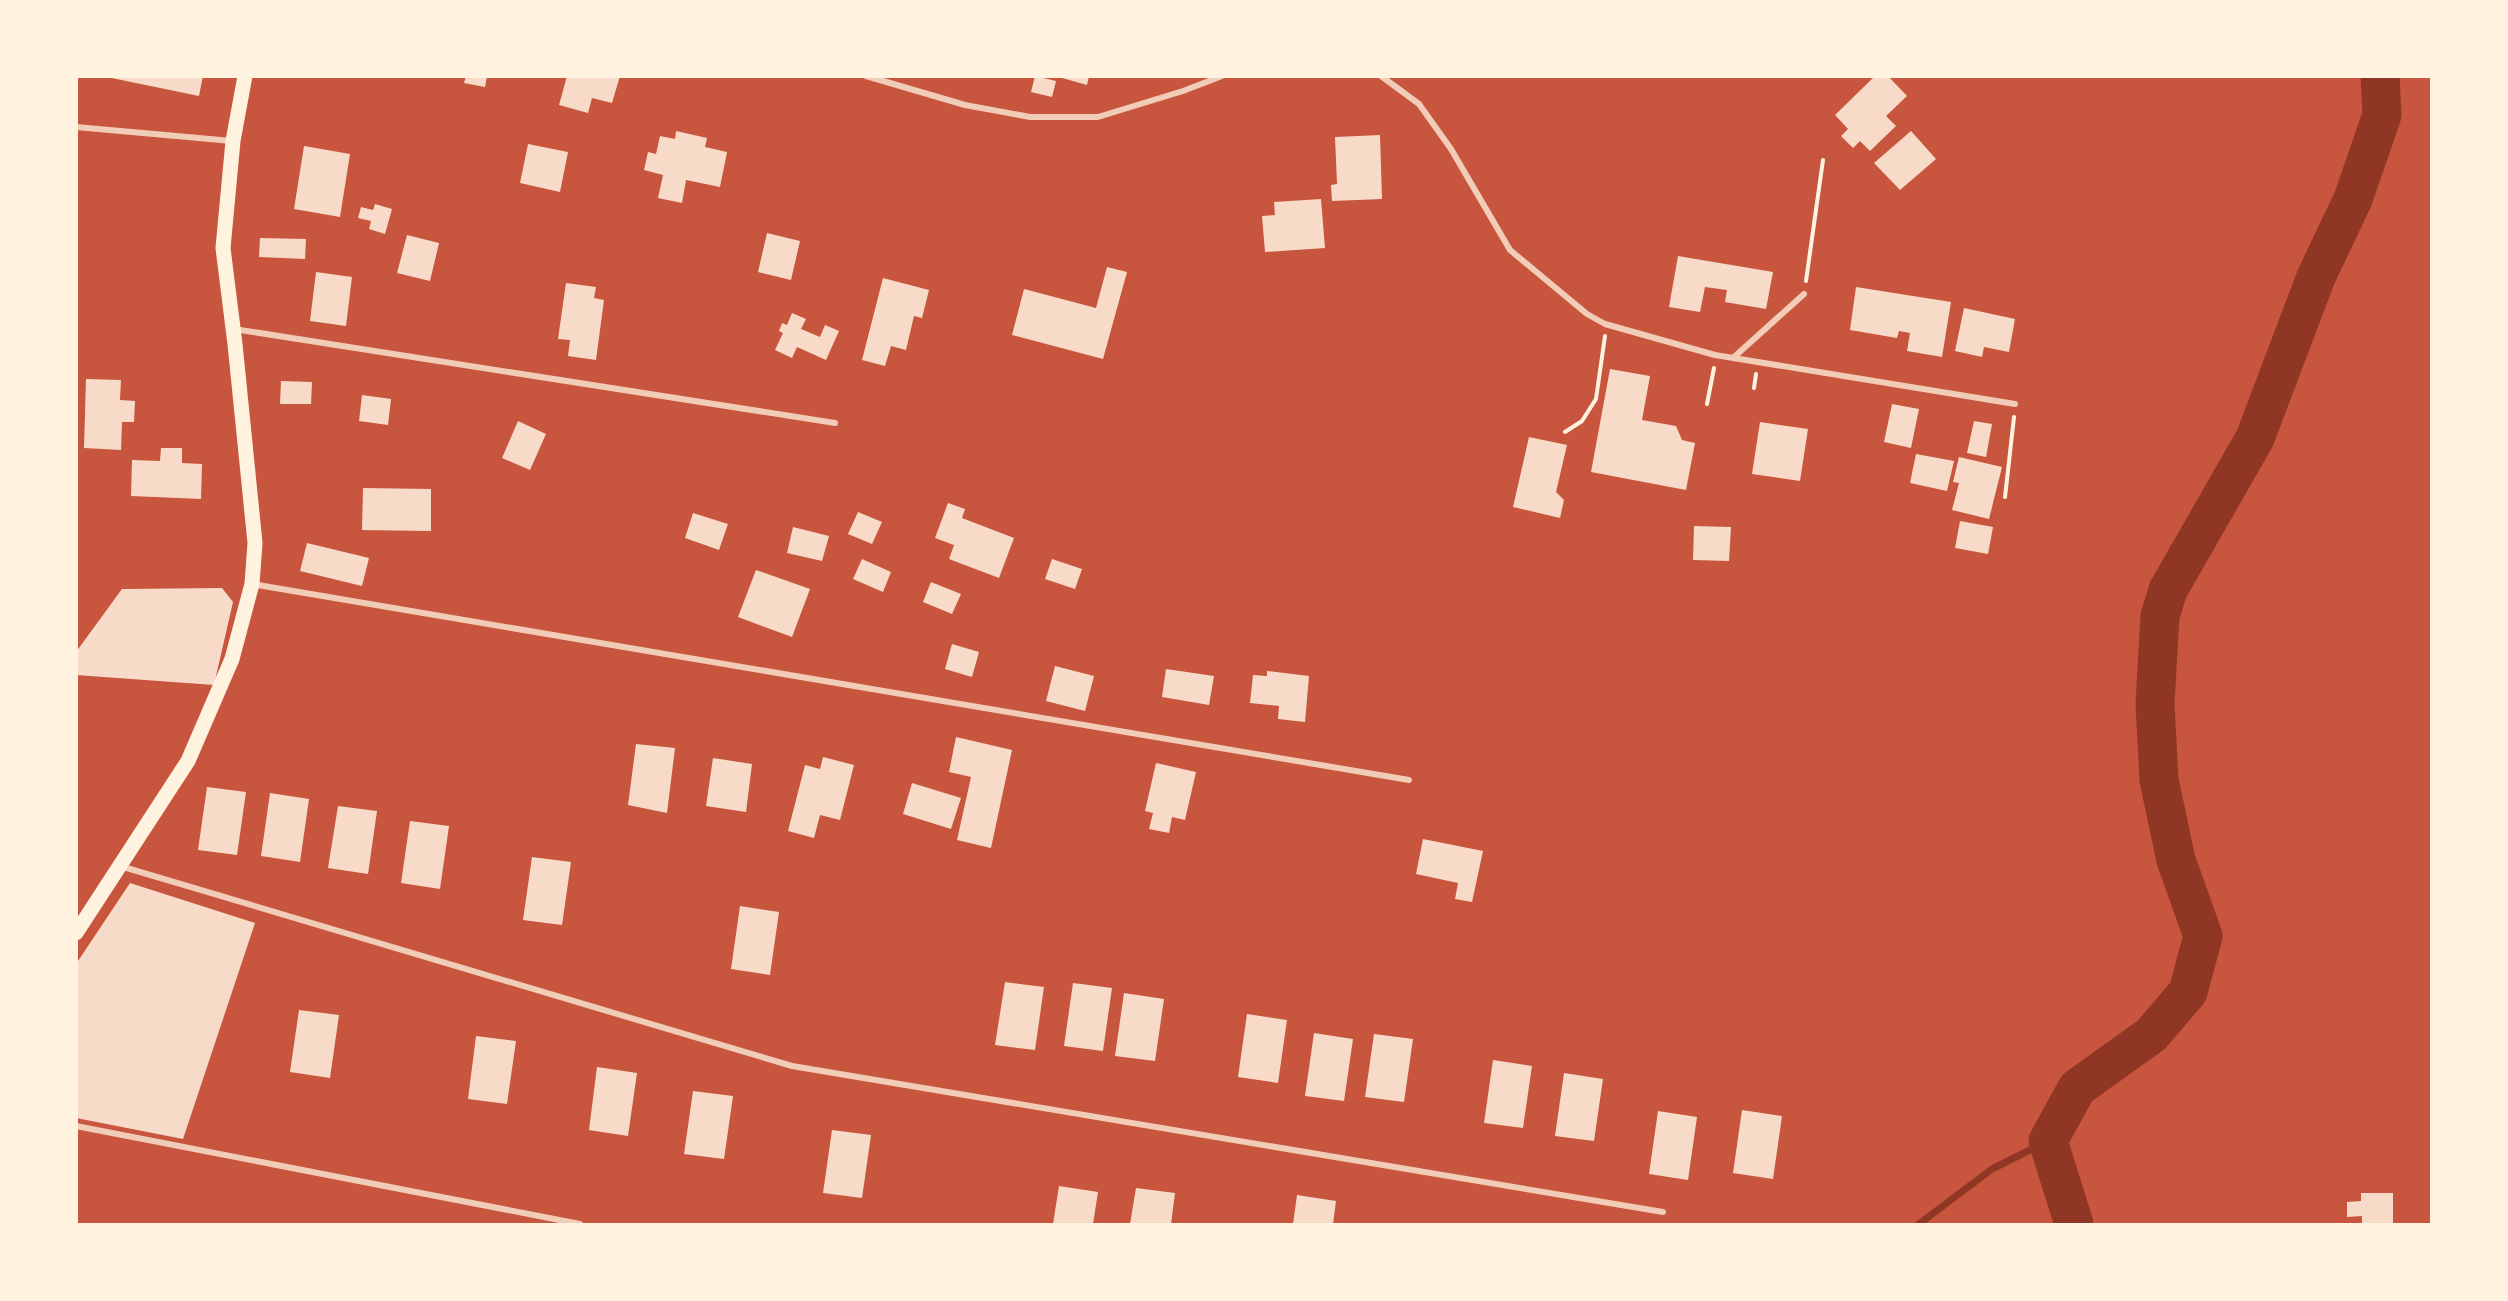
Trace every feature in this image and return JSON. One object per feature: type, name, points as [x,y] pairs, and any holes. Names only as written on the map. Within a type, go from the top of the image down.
[{"type":"main road","points":[[76,933],[188,761],[232,659],[252,584],[255,543],[234,328],[223,248],[233,141],[245,76]]},
{"type":"street","points":[[866,76],[965,105],[1030,117],[1098,117],[1183,91],[1222,76]]},
{"type":"street","points":[[1381,76],[1419,104],[1451,149],[1510,250],[1587,314],[1605,324],[1715,355],[2015,404]]},
{"type":"street","points":[[76,127],[233,141]]},
{"type":"street","points":[[1733,358],[1804,294]]},
{"type":"street","points":[[234,328],[835,423]]},
{"type":"street","points":[[252,584],[1409,780]]},
{"type":"street","points":[[119,866],[792,1066],[1663,1212]]},
{"type":"street","points":[[76,1126],[580,1224]]},
{"type":"path","points":[[1804,294],[1823,160]]},
{"type":"path","points":[[1565,432],[1582,420],[1596,399],[1605,345],[1605,324]]},
{"type":"path","points":[[1707,404],[1715,355]]},
{"type":"path","points":[[2006,497],[2015,404]]},
{"type":"building","points":[[102,76],[203,76],[199,96]]},
{"type":"building","points":[[466,76],[487,76],[485,87],[464,83]]},
{"type":"building","points":[[567,76],[620,76],[612,103],[592,98],[588,113],[559,105]]},
{"type":"building","points":[[1035,76],[1056,81],[1052,97],[1031,92]]},
{"type":"building","points":[[1055,76],[1089,76],[1087,85]]},
{"type":"building","points":[[1875,76],[1888,76],[1907,96],[1886,116],[1896,126],[1870,151],[1860,141],[1853,148],[1841,136],[1848,129],[1835,115]]},
{"type":"building","points":[[676,131],[707,138],[705,147],[727,152],[720,187],[686,180],[682,203],[658,198],[663,175],[644,170],[648,152],[656,154],[660,136],[675,139]]},
{"type":"building","points":[[1911,131],[1936,159],[1900,190],[1874,163]]},
{"type":"building","points":[[1380,135],[1382,199],[1332,201],[1331,185],[1337,184],[1335,137]]},
{"type":"building","points":[[528,144],[568,152],[560,192],[520,183]]},
{"type":"building","points":[[304,146],[350,154],[340,217],[294,209]]},
{"type":"building","points":[[1321,199],[1325,248],[1265,252],[1262,216],[1275,215],[1274,202]]},
{"type":"building","points":[[375,204],[392,209],[385,234],[369,229],[371,221],[358,218],[361,207],[373,210]]},
{"type":"building","points":[[767,233],[800,241],[791,280],[758,272]]},
{"type":"building","points":[[407,235],[439,243],[430,281],[397,273]]},
{"type":"building","points":[[260,238],[306,239],[305,259],[259,257]]},
{"type":"building","points":[[1678,256],[1773,272],[1766,309],[1725,302],[1727,290],[1705,287],[1700,312],[1669,307]]},
{"type":"building","points":[[1107,267],[1127,272],[1103,359],[1012,335],[1024,289],[1096,308]]},
{"type":"building","points":[[316,272],[352,277],[346,326],[310,321]]},
{"type":"building","points":[[883,278],[929,290],[922,318],[914,316],[906,350],[891,346],[885,366],[862,360]]},
{"type":"building","points":[[566,283],[596,287],[594,298],[604,300],[596,360],[568,356],[570,340],[558,339]]},
{"type":"building","points":[[1856,287],[1951,302],[1942,357],[1907,351],[1910,333],[1899,331],[1897,338],[1850,330]]},
{"type":"building","points":[[1964,308],[2015,319],[2009,352],[1984,347],[1982,357],[1955,351]]},
{"type":"building","points":[[792,313],[806,319],[801,329],[820,337],[825,325],[839,331],[826,360],[797,347],[792,358],[775,350],[783,333],[779,331],[782,323],[787,325]]},
{"type":"building","points":[[1610,369],[1650,376],[1642,420],[1676,426],[1682,440],[1695,443],[1686,490],[1591,472]]},
{"type":"building","points":[[86,379],[121,380],[120,400],[135,401],[134,422],[122,422],[121,450],[84,448]]},
{"type":"building","points":[[281,381],[312,382],[311,404],[280,404]]},
{"type":"building","points":[[362,395],[391,399],[388,425],[359,421]]},
{"type":"building","points":[[1892,404],[1919,409],[1911,448],[1884,442]]},
{"type":"building","points":[[518,421],[546,434],[530,470],[502,458]]},
{"type":"building","points":[[1974,421],[1992,424],[1986,457],[1967,453]]},
{"type":"building","points":[[1760,422],[1808,429],[1800,481],[1752,474]]},
{"type":"building","points":[[1529,437],[1567,445],[1556,492],[1564,500],[1560,518],[1513,507]]},
{"type":"building","points":[[161,448],[182,448],[182,463],[202,464],[201,499],[131,496],[132,460],[160,461]]},
{"type":"building","points":[[1916,454],[1954,461],[1947,491],[1910,483]]},
{"type":"building","points":[[1959,457],[2002,467],[1989,519],[1952,510],[1959,483],[1953,482]]},
{"type":"building","points":[[363,488],[431,489],[431,531],[362,530]]},
{"type":"building","points":[[948,503],[965,509],[962,518],[1014,538],[999,578],[949,559],[954,545],[935,538]]},
{"type":"building","points":[[858,512],[882,522],[872,544],[848,534]]},
{"type":"building","points":[[693,513],[728,524],[719,550],[685,538]]},
{"type":"building","points":[[1960,521],[1993,527],[1988,554],[1955,548]]},
{"type":"building","points":[[1694,526],[1731,527],[1729,561],[1693,560]]},
{"type":"building","points":[[793,527],[829,536],[822,561],[787,553]]},
{"type":"building","points":[[307,543],[369,558],[362,586],[300,571]]},
{"type":"building","points":[[862,559],[891,572],[883,592],[853,579]]},
{"type":"building","points":[[1052,559],[1082,569],[1075,589],[1045,579]]},
{"type":"building","points":[[756,570],[810,589],[792,637],[738,617]]},
{"type":"building","points":[[931,582],[961,594],[952,614],[923,602]]},
{"type":"building","points":[[222,588],[233,602],[214,685],[76,675],[76,652],[122,589]]},
{"type":"building","points":[[952,644],[979,652],[972,677],[945,669]]},
{"type":"building","points":[[1055,666],[1094,676],[1085,711],[1046,701]]},
{"type":"building","points":[[1166,669],[1214,676],[1209,705],[1162,697]]},
{"type":"building","points":[[1267,671],[1309,676],[1305,722],[1278,719],[1279,706],[1250,703],[1253,675],[1267,676]]},
{"type":"building","points":[[956,737],[1012,750],[991,848],[957,840],[971,777],[949,772]]},
{"type":"building","points":[[636,744],[675,748],[667,813],[628,805]]},
{"type":"building","points":[[823,757],[854,765],[840,820],[820,815],[814,838],[788,831],[805,765],[820,769]]},
{"type":"building","points":[[713,758],[752,764],[746,812],[706,806]]},
{"type":"building","points":[[1156,763],[1196,772],[1185,820],[1172,817],[1169,833],[1149,829],[1153,813],[1145,811]]},
{"type":"building","points":[[912,783],[961,798],[951,829],[903,814]]},
{"type":"building","points":[[207,787],[246,792],[237,855],[198,850]]},
{"type":"building","points":[[270,793],[309,799],[300,862],[261,856]]},
{"type":"building","points":[[338,806],[377,811],[368,874],[328,868]]},
{"type":"building","points":[[410,821],[449,826],[440,889],[401,883]]},
{"type":"building","points":[[1423,839],[1483,851],[1472,902],[1455,899],[1458,883],[1416,874]]},
{"type":"building","points":[[532,857],[571,862],[562,925],[523,920]]},
{"type":"building","points":[[130,883],[255,923],[183,1139],[76,1118],[76,964]]},
{"type":"building","points":[[740,906],[779,912],[770,975],[731,969]]},
{"type":"building","points":[[1005,982],[1044,987],[1035,1050],[995,1045]]},
{"type":"building","points":[[1073,983],[1112,988],[1103,1051],[1064,1046]]},
{"type":"building","points":[[1124,993],[1164,999],[1155,1061],[1115,1056]]},
{"type":"building","points":[[299,1010],[339,1015],[330,1078],[290,1072]]},
{"type":"building","points":[[1247,1014],[1287,1020],[1278,1083],[1238,1077]]},
{"type":"building","points":[[1314,1033],[1353,1039],[1344,1101],[1305,1096]]},
{"type":"building","points":[[1374,1034],[1413,1039],[1404,1102],[1365,1097]]},
{"type":"building","points":[[476,1036],[516,1041],[507,1104],[468,1099]]},
{"type":"building","points":[[1493,1060],[1532,1066],[1523,1128],[1484,1123]]},
{"type":"building","points":[[597,1067],[637,1073],[628,1136],[589,1130]]},
{"type":"building","points":[[1564,1073],[1603,1079],[1594,1141],[1555,1136]]},
{"type":"building","points":[[693,1091],[733,1096],[724,1159],[684,1154]]},
{"type":"building","points":[[1742,1110],[1782,1116],[1773,1179],[1733,1173]]},
{"type":"building","points":[[1658,1111],[1697,1117],[1688,1180],[1649,1174]]},
{"type":"building","points":[[832,1130],[871,1135],[862,1198],[823,1193]]},
{"type":"building","points":[[1059,1186],[1098,1192],[1093,1224],[1053,1224]]},
{"type":"building","points":[[1136,1188],[1175,1193],[1171,1224],[1130,1224]]},
{"type":"building","points":[[2361,1193],[2393,1193],[2393,1224],[2362,1224],[2362,1216],[2347,1217],[2347,1202],[2361,1201]]},
{"type":"building","points":[[1297,1195],[1336,1201],[1333,1224],[1293,1224]]},
{"type":"waterway","points":[[2074,1224],[2048,1141],[2077,1088],[2151,1035],[2188,992],[2203,936],[2176,860],[2159,780],[2155,704],[2160,616],[2168,590],[2255,438],[2316,277],[2353,199],[2382,115],[2380,76]]},
{"type":"waterway","points":[[1919,1224],[1992,1169],[2048,1141]]}]
